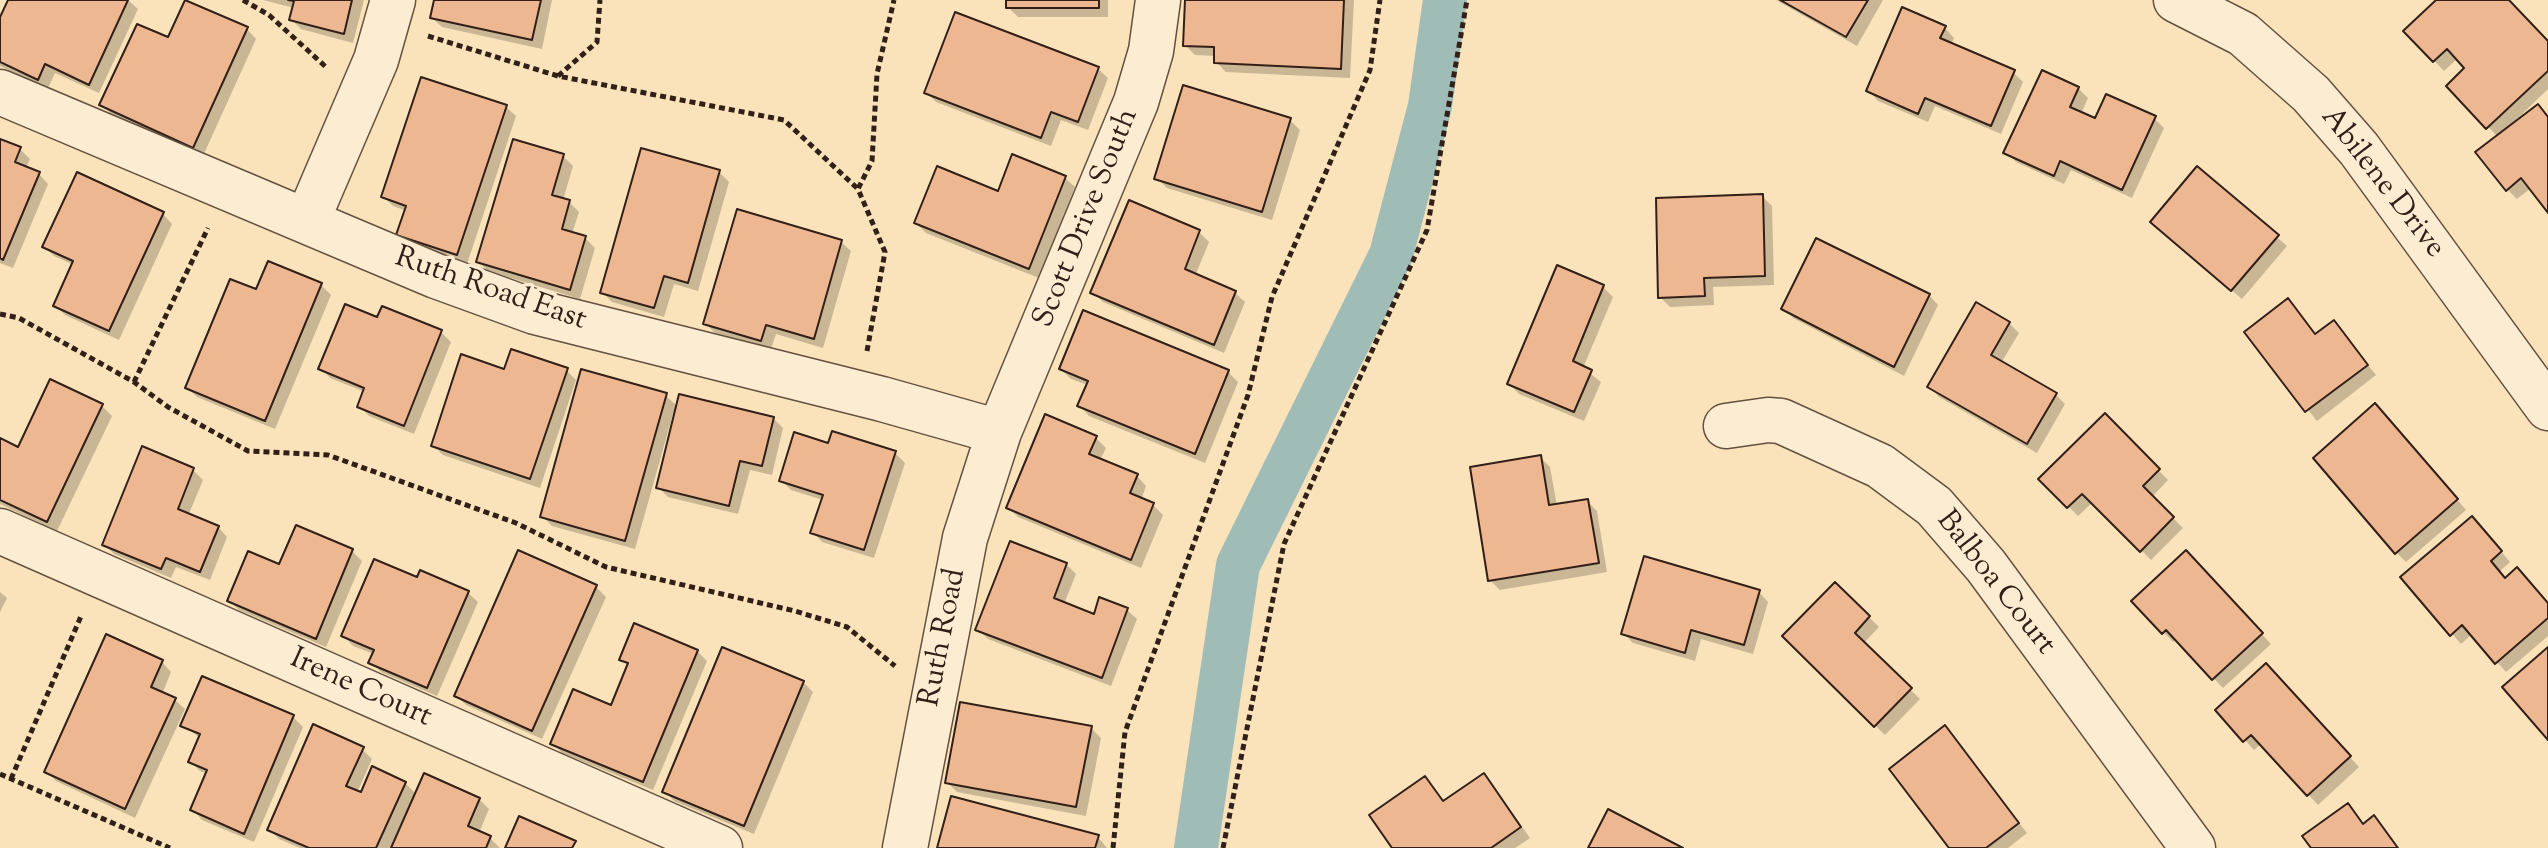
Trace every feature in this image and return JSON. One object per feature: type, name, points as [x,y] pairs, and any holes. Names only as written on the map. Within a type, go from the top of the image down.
[{"type":"street","name":"Scott Drive South","points":[[999,432],[1136,102],[1151,51],[1158,0]]},
{"type":"street","name":"Abilene Drive","points":[[2176,0],[2243,34],[2311,94],[2359,149],[2548,408]]},
{"type":"street","points":[[307,221],[376,60],[389,12]]},
{"type":"street","name":"Ruth Road East","points":[[0,92],[436,276],[535,312],[999,432]]},
{"type":"street","name":"Balboa Court","points":[[1726,426],[1781,421],[1880,466],[1934,506],[1986,566],[2193,848]]},
{"type":"street","name":"Ruth Road","points":[[905,848],[965,538],[999,432]]},
{"type":"street","name":"Irene Court","points":[[0,531],[720,848]]},
{"type":"path","points":[[243,0],[269,15],[360,98]]},
{"type":"path","points":[[558,76],[597,42],[600,0]]},
{"type":"path","points":[[858,189],[872,161],[877,74],[894,0]]},
{"type":"path","points":[[1113,848],[1125,732],[1248,395],[1272,297],[1370,70],[1380,0]]},
{"type":"path","points":[[1223,848],[1284,544],[1427,230],[1467,0]]},
{"type":"path","points":[[389,12],[558,76],[784,120],[858,189],[885,252],[860,394]]},
{"type":"path","points":[[134,382],[227,188]]},
{"type":"path","points":[[0,314],[19,318],[134,382],[168,407],[248,451],[328,455],[516,523],[606,567],[795,611],[847,627],[933,698]]},
{"type":"path","points":[[11,779],[99,574]]},
{"type":"path","points":[[0,774],[170,848]]},
{"type":"building","points":[[8,0],[128,0],[89,85],[45,64],[38,80],[0,62],[0,17]]},
{"type":"building","points":[[185,0],[248,27],[193,148],[99,105],[137,24],[168,37]]},
{"type":"building","points":[[288,0],[352,0],[344,34],[289,20],[294,1]]},
{"type":"building","points":[[434,0],[541,0],[532,40],[430,18]]},
{"type":"building","points":[[1006,0],[1099,0],[1099,8],[1006,8]]},
{"type":"building","points":[[1185,0],[1344,0],[1341,69],[1214,63],[1214,47],[1183,46]]},
{"type":"building","points":[[1780,0],[1868,0],[1846,37]]},
{"type":"building","points":[[2436,0],[2509,0],[2548,41],[2548,71],[2486,129],[2446,86],[2464,68],[2447,49],[2433,62],[2403,31]]},
{"type":"building","points":[[1902,7],[1946,26],[1940,38],[2015,70],[1991,126],[1925,98],[1918,114],[1866,91]]},
{"type":"building","points":[[955,12],[1099,67],[1078,122],[1051,112],[1041,138],[924,93]]},
{"type":"building","points":[[2042,70],[2079,87],[2070,107],[2095,118],[2106,94],[2156,116],[2122,190],[2060,161],[2054,176],[2003,153]]},
{"type":"building","points":[[421,77],[507,105],[457,255],[396,235],[406,206],[381,197]]},
{"type":"building","points":[[1183,85],[1291,118],[1262,212],[1154,179]]},
{"type":"building","points":[[2538,104],[2548,117],[2548,213],[2521,178],[2506,191],[2475,152]]},
{"type":"building","points":[[0,139],[21,147],[15,162],[40,172],[3,260],[0,258]]},
{"type":"building","points":[[513,139],[564,154],[552,195],[570,200],[562,229],[586,236],[570,290],[476,262]]},
{"type":"building","points":[[641,148],[720,170],[688,283],[664,276],[654,308],[600,293]]},
{"type":"building","points":[[1012,154],[1066,176],[1029,269],[914,223],[937,166],[998,191]]},
{"type":"building","points":[[2197,166],[2279,235],[2231,291],[2150,222]]},
{"type":"building","points":[[77,172],[164,212],[109,331],[53,306],[73,261],[42,247]]},
{"type":"building","points":[[1763,194],[1765,276],[1704,278],[1705,296],[1658,298],[1656,198]]},
{"type":"building","points":[[1129,200],[1200,230],[1185,269],[1236,291],[1214,345],[1090,293]]},
{"type":"building","points":[[737,209],[842,240],[814,339],[766,325],[761,341],[703,324]]},
{"type":"building","points":[[1816,238],[1930,294],[1894,367],[1781,309]]},
{"type":"building","points":[[268,261],[322,283],[265,421],[185,388],[230,279],[256,289]]},
{"type":"building","points":[[1557,265],[1604,285],[1573,361],[1592,370],[1574,412],[1507,384]]},
{"type":"building","points":[[2288,298],[2315,334],[2334,320],[2368,365],[2305,412],[2244,332]]},
{"type":"building","points":[[1976,302],[2010,322],[1991,355],[2057,393],[2027,444],[1927,387]]},
{"type":"building","points":[[345,304],[377,317],[382,306],[442,330],[404,426],[357,407],[364,388],[318,369]]},
{"type":"building","points":[[1083,310],[1229,370],[1195,454],[1077,406],[1088,381],[1059,369]]},
{"type":"building","points":[[511,349],[568,368],[530,479],[431,446],[461,354],[504,369]]},
{"type":"building","points":[[581,369],[667,393],[625,541],[540,517]]},
{"type":"building","points":[[50,379],[103,404],[47,522],[0,500],[0,438],[18,447]]},
{"type":"building","points":[[679,394],[774,417],[762,466],[740,461],[729,506],[656,488]]},
{"type":"building","points":[[2375,403],[2458,499],[2395,554],[2313,458]]},
{"type":"building","points":[[2105,413],[2160,469],[2143,486],[2174,517],[2140,552],[2082,494],[2067,508],[2038,479]]},
{"type":"building","points":[[1045,414],[1097,436],[1089,454],[1138,474],[1130,493],[1154,503],[1131,560],[1006,508]]},
{"type":"building","points":[[832,431],[896,451],[864,550],[810,533],[823,495],[779,481],[794,432],[828,443]]},
{"type":"building","points":[[142,446],[194,468],[178,509],[219,526],[200,572],[166,558],[161,569],[102,545]]},
{"type":"building","points":[[1541,455],[1549,505],[1588,499],[1599,563],[1488,581],[1470,467]]},
{"type":"building","points":[[2472,516],[2502,551],[2491,561],[2505,578],[2517,567],[2548,603],[2548,618],[2495,664],[2462,625],[2450,636],[2400,577]]},
{"type":"building","points":[[296,525],[353,549],[316,639],[227,601],[248,551],[279,564]]},
{"type":"building","points":[[1010,541],[1067,563],[1054,598],[1094,614],[1099,597],[1128,608],[1102,678],[975,630]]},
{"type":"building","points":[[518,550],[597,585],[532,731],[454,696]]},
{"type":"building","points":[[2186,550],[2263,633],[2212,680],[2166,630],[2162,634],[2131,601]]},
{"type":"building","points":[[1644,556],[1760,590],[1744,645],[1691,630],[1685,653],[1621,634]]},
{"type":"building","points":[[374,559],[417,577],[420,570],[469,591],[427,688],[368,663],[374,650],[341,636]]},
{"type":"building","points":[[1835,582],[1870,616],[1855,633],[1912,688],[1874,727],[1782,636]]},
{"type":"building","points":[[634,623],[698,650],[643,782],[550,744],[573,689],[611,705],[628,663],[619,660]]},
{"type":"building","points":[[106,634],[163,660],[151,687],[176,698],[125,809],[44,772]]},
{"type":"building","points":[[722,647],[804,681],[744,826],[662,792]]},
{"type":"building","points":[[2548,647],[2548,740],[2502,687]]},
{"type":"building","points":[[2266,663],[2351,756],[2307,796],[2251,735],[2243,742],[2215,710]]},
{"type":"building","points":[[202,676],[294,715],[244,834],[190,810],[207,770],[188,762],[200,734],[180,726]]},
{"type":"building","points":[[960,702],[1092,726],[1076,807],[945,783]]},
{"type":"building","points":[[313,724],[364,747],[346,786],[361,792],[372,766],[406,782],[376,848],[309,848],[267,830]]},
{"type":"building","points":[[1945,725],[2019,823],[1986,848],[1949,848],[1889,769]]},
{"type":"building","points":[[424,773],[480,798],[468,826],[491,836],[486,848],[391,848]]},
{"type":"building","points":[[1484,773],[1521,827],[1491,848],[1392,848],[1369,815],[1425,776],[1443,801]]},
{"type":"building","points":[[951,796],[1099,835],[1095,848],[937,848]]},
{"type":"building","points":[[2348,803],[2363,824],[2374,815],[2398,848],[2311,848],[2302,836]]},
{"type":"building","points":[[1608,809],[1683,848],[1588,848]]},
{"type":"building","points":[[519,816],[576,841],[572,848],[505,848]]},
{"type":"waterway","points":[[1196,848],[1238,565],[1391,255],[1430,106],[1445,0]]}]
